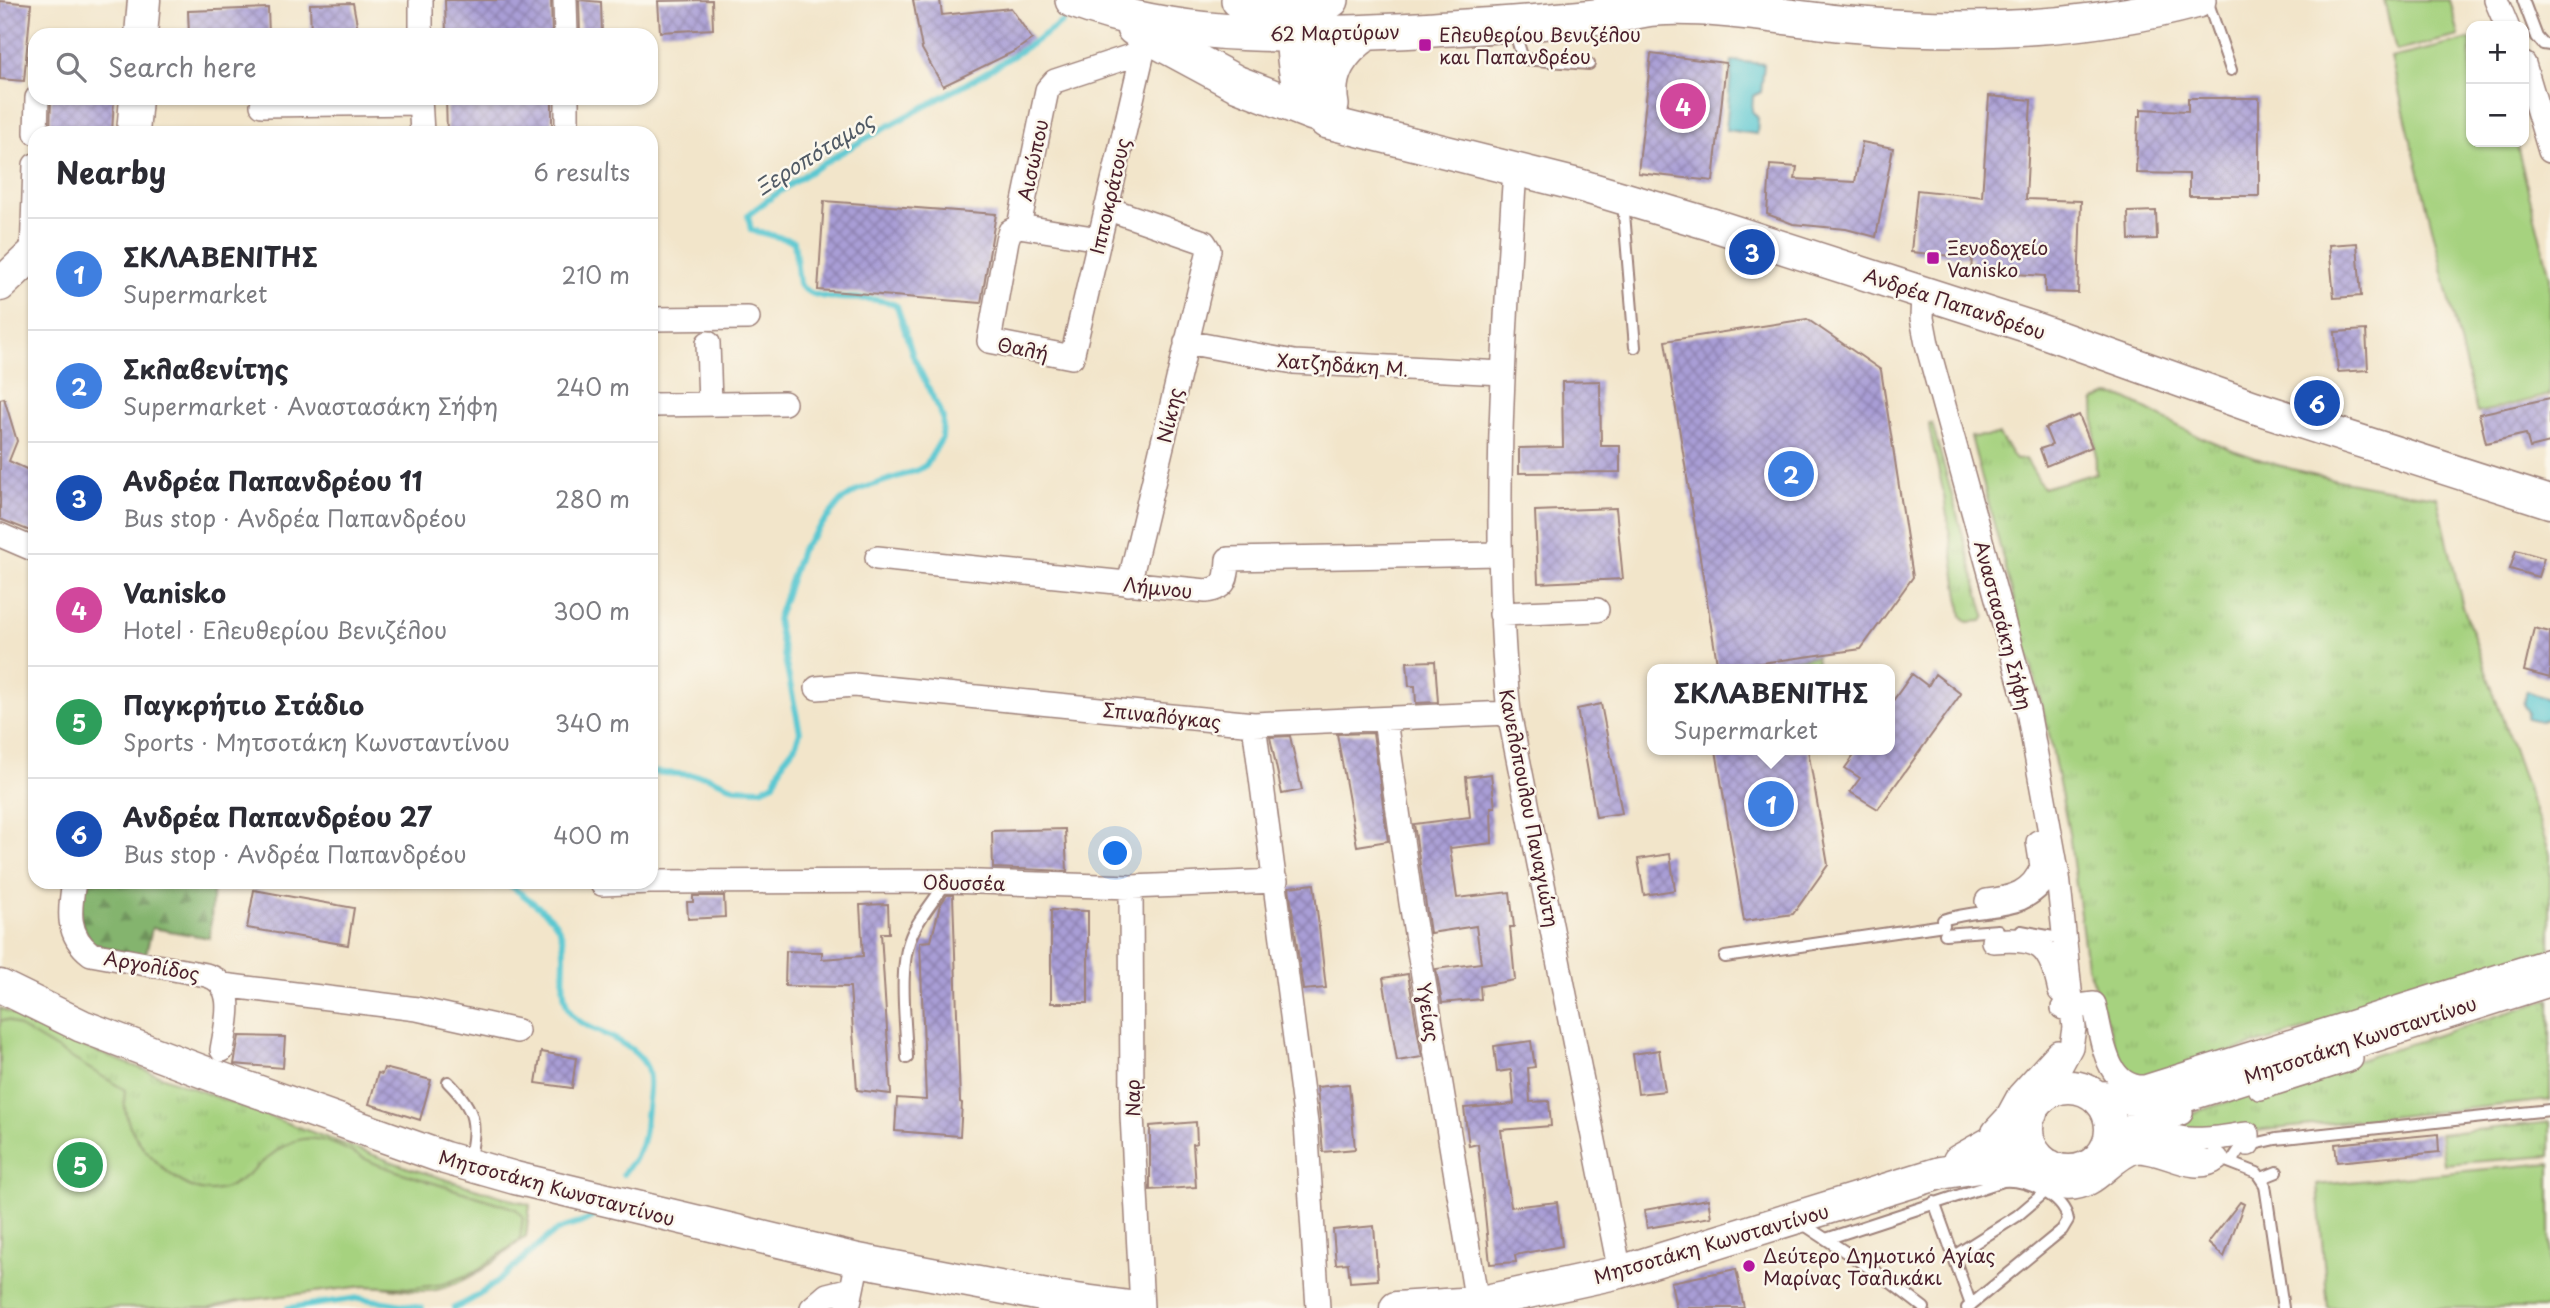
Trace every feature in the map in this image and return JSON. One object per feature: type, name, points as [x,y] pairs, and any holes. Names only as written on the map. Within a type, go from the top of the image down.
[{"type":"main road","name":"62 Μαρτύρων","points":[[1073,0],[1110,14],[1212,31],[1305,17],[1332,0]]},
{"type":"main road","name":"62 Μαρτύρων","points":[[1239,0],[1366,33],[1612,15],[1660,3],[1895,27],[1977,31],[2097,20],[2198,0]]},
{"type":"main road","points":[[1110,14],[1145,43],[1236,83],[1332,116],[1329,81],[1334,67],[1341,56],[1366,33]]},
{"type":"street","points":[[421,0],[421,28]]},
{"type":"street","points":[[565,0],[566,28]]},
{"type":"street","points":[[2496,0],[2505,21]]},
{"type":"street","points":[[1305,17],[1295,79],[1303,99],[1332,116]]},
{"type":"street","name":"Ιπποκράτους","points":[[1072,357],[1145,43]]},
{"type":"street","name":"Αισώπου","points":[[991,327],[1008,235],[1019,226],[1050,85],[1145,43]]},
{"type":"street","points":[[2529,81],[2550,151]]},
{"type":"street","points":[[36,126],[37,105]]},
{"type":"street","points":[[134,126],[135,105]]},
{"type":"street","points":[[420,105],[422,126]]},
{"type":"street","points":[[567,105],[567,126]]},
{"type":"street","name":"Ανδρέα Παπανδρέου","points":[[1332,116],[1515,170],[1623,198],[1923,293],[2254,407],[2550,502]]},
{"type":"street","name":"Κανελόπουλου Παναγιώτη","points":[[1515,170],[1502,373],[1501,614],[1509,713],[1620,1272]]},
{"type":"street","name":"Νίκης","points":[[1106,208],[1208,246],[1129,584]]},
{"type":"street","points":[[1019,226],[1099,239]]},
{"type":"street","points":[[0,285],[28,259]]},
{"type":"street","name":"Αναστασάκη Σήφη","points":[[1923,293],[1922,318],[1927,344],[2028,711],[2057,870],[2074,1007]]},
{"type":"street","points":[[658,319],[748,318]]},
{"type":"street","name":"Θαλή","points":[[991,327],[989,341],[1072,357]]},
{"type":"street","name":"Χατζηδάκη Μ.","points":[[1186,342],[1294,362],[1502,373]]},
{"type":"street","points":[[708,343],[710,404]]},
{"type":"street","points":[[658,405],[783,403]]},
{"type":"street","points":[[0,535],[28,547]]},
{"type":"street","name":"Λήμνου","points":[[877,558],[1206,591],[1220,589],[1226,579],[1228,559],[1500,554]]},
{"type":"street","points":[[1501,614],[1597,610]]},
{"type":"street","name":"Σπιναλόγκας","points":[[817,688],[854,685],[1254,724],[1509,713]]},
{"type":"street","points":[[1987,901],[2020,895],[2042,867],[2009,692]]},
{"type":"street","name":"Υγείας","points":[[1385,720],[1411,903],[1477,1303]]},
{"type":"street","points":[[1254,724],[1306,1123],[1318,1308]]},
{"type":"street","name":"Οδυσσέα","points":[[658,882],[947,881],[1131,887],[1276,881]]},
{"type":"street","name":"Ναρ","points":[[1131,887],[1132,1115],[1140,1308]]},
{"type":"street","name":"Αργολίδος","points":[[73,889],[69,910],[71,929],[81,946],[91,954],[206,975],[223,985],[228,1007],[222,1050]]},
{"type":"street","points":[[1993,941],[2029,940],[2047,953],[2074,1007],[2110,1108],[2111,1133],[2102,1155],[2078,1170],[2047,1180],[2039,1157],[2031,1145],[2028,1126],[2071,1047],[2074,1007]]},
{"type":"street","points":[[2110,1108],[2184,1095],[2550,960]]},
{"type":"street","name":"Μητσοτάκη Κωνσταντίνου","points":[[2184,1095],[2550,980]]},
{"type":"street","points":[[223,985],[417,1010],[517,1031]]},
{"type":"street","name":"Μητσοτάκη Κωνσταντίνου","points":[[0,986],[82,1026],[469,1165],[660,1215],[852,1286],[1047,1296],[1140,1308]]},
{"type":"street","points":[[1997,1152],[2039,1103],[2057,1089],[2075,1087],[2110,1108],[2184,1095],[2550,995]]},
{"type":"street","points":[[2074,1007],[2094,1004],[2110,1063],[2124,1083],[2184,1095]]},
{"type":"street","points":[[2074,1007],[2064,1026],[2058,1051],[1991,1134],[2004,1170],[2028,1172],[2048,1183],[2065,1188],[2093,1182],[2136,1151],[2197,1166],[2224,1161]]},
{"type":"street","points":[[2184,1095],[2163,1120],[2161,1130],[2171,1136],[2186,1138],[2248,1134],[2248,1144]]},
{"type":"street","name":"Μητσοτάκη Κωνσταντίνου","points":[[1396,1308],[1477,1303],[1620,1272],[1797,1219],[1937,1187],[1997,1152],[2027,1160],[2047,1180]]},
{"type":"street","points":[[812,1308],[827,1295],[852,1286]]},
{"type":"lane","points":[[2207,0],[2231,70]]},
{"type":"lane","points":[[2523,0],[2537,37],[2543,44],[2550,45]]},
{"type":"lane","points":[[1513,23],[1523,59],[1589,64]]},
{"type":"lane","points":[[1623,198],[1635,347]]},
{"type":"lane","points":[[1725,957],[1944,926],[2023,906],[2038,897],[2057,870]]},
{"type":"lane","points":[[907,1058],[905,965],[908,944],[913,931],[947,881]]},
{"type":"lane","points":[[1944,926],[2028,931],[2068,951]]},
{"type":"lane","points":[[449,1082],[473,1114],[476,1130],[469,1165]]},
{"type":"lane","points":[[2110,1108],[2160,1142],[2224,1161],[2262,1178],[2277,1172]]},
{"type":"lane","points":[[2224,1161],[2248,1144],[2550,1110]]},
{"type":"lane","points":[[2262,1178],[2267,1192],[2283,1308]]},
{"type":"lane","points":[[1826,1239],[1937,1187],[2047,1180]]},
{"type":"lane","points":[[1954,1256],[2017,1216],[2047,1180]]},
{"type":"lane","points":[[1937,1187],[1969,1307],[2065,1226],[2068,1220],[2063,1206],[2047,1180]]},
{"type":"lane","points":[[1797,1219],[1885,1278],[1924,1308]]},
{"type":"green space","points":[[2384,0],[2450,0],[2459,36],[2396,51]]},
{"type":"green space","points":[[2466,40],[2466,147],[2517,147],[2550,277],[2550,395],[2477,413],[2391,58]]},
{"type":"green space","points":[[2108,395],[2122,397],[2235,451],[2291,469],[2437,497],[2462,603],[2550,854],[2550,956],[2129,1082],[2087,966],[2069,833],[2048,729],[1971,437],[1999,435],[2016,460],[2026,459],[2043,488],[2096,473],[2094,401]]},
{"type":"green space","points":[[1932,423],[1985,616],[1982,621],[1967,622],[1962,616],[1943,490],[1930,433],[1929,424]]},
{"type":"green space","points":[[1816,656],[1817,664],[1762,664]]},
{"type":"green space","points":[[80,889],[213,889],[210,938],[152,928],[145,958],[92,944],[81,922]]},
{"type":"green space","points":[[2550,999],[2550,1100],[2208,1136],[2164,1122]]},
{"type":"green space","points":[[0,1008],[84,1047],[222,1099],[409,1168],[530,1205],[526,1236],[475,1274],[431,1291],[365,1286],[327,1288],[268,1296],[211,1308],[0,1308]]},
{"type":"green space","points":[[8,1020],[125,1090],[127,1117],[138,1141],[180,1181],[204,1191],[224,1189],[294,1141],[315,1139],[340,1146],[379,1165],[413,1177],[516,1209],[523,1216],[520,1240],[475,1272],[444,1284],[414,1288],[364,1286],[233,1302],[211,1308],[0,1308],[0,1021]]},
{"type":"green space","points":[[2550,1122],[2550,1156],[2444,1164],[2440,1134]]},
{"type":"green space","points":[[2550,1163],[2550,1308],[2328,1308],[2317,1185]]},
{"type":"water","points":[[1732,61],[1764,64],[1761,92],[1753,96],[1752,111],[1758,118],[1757,134],[1726,130]]},
{"type":"water","points":[[2527,691],[2550,700],[2550,718],[2540,721],[2527,718],[2528,712],[2523,704]]},
{"type":"building","points":[[445,0],[551,0],[552,28],[446,28]]},
{"type":"building","points":[[579,0],[601,2],[602,28],[580,28]]},
{"type":"building","points":[[712,0],[713,29],[660,32],[658,1]]},
{"type":"building","points":[[913,0],[940,0],[942,15],[1011,8],[1032,39],[1015,51],[943,86],[922,49]]},
{"type":"building","points":[[0,1],[31,4],[24,81],[0,79]]},
{"type":"building","points":[[353,3],[358,28],[311,28],[310,4]]},
{"type":"building","points":[[268,8],[269,28],[189,28],[188,11]]},
{"type":"building","points":[[1651,54],[1726,63],[1713,181],[1638,173]]},
{"type":"building","points":[[1989,96],[2031,100],[2026,199],[2081,201],[2078,293],[2045,292],[2045,276],[1971,271],[1972,258],[1911,252],[1917,190],[1982,197]]},
{"type":"building","points":[[2188,98],[2259,98],[2259,196],[2189,196],[2189,174],[2136,173],[2138,116],[2141,116],[2141,109],[2188,111]]},
{"type":"building","points":[[51,105],[114,105],[112,126],[50,126]]},
{"type":"building","points":[[446,105],[552,105],[552,126],[447,126]]},
{"type":"building","points":[[1862,142],[1893,148],[1876,237],[1846,229],[1793,224],[1767,214],[1770,165],[1797,167],[1795,179],[1855,182]]},
{"type":"building","points":[[824,201],[996,214],[981,303],[818,290]]},
{"type":"building","points":[[2156,211],[2157,239],[2129,240],[2128,212]]},
{"type":"building","points":[[2357,243],[2361,296],[2334,298],[2329,245]]},
{"type":"building","points":[[1807,319],[1881,370],[1913,577],[1861,649],[1754,664],[1717,664],[1665,341]]},
{"type":"building","points":[[2366,330],[2368,370],[2338,372],[2335,332]]},
{"type":"building","points":[[1600,381],[1601,446],[1620,446],[1620,472],[1519,473],[1519,448],[1563,447],[1562,382]]},
{"type":"building","points":[[4,398],[17,441],[9,461],[28,470],[28,530],[0,519],[0,399]]},
{"type":"building","points":[[2550,398],[2550,443],[2530,448],[2526,434],[2486,443],[2479,414]]},
{"type":"building","points":[[2079,415],[2092,447],[2046,466],[2040,449],[2052,445],[2045,428]]},
{"type":"building","points":[[1616,508],[1623,579],[1538,583],[1535,511]]},
{"type":"building","points":[[2516,550],[2544,558],[2538,577],[2510,569]]},
{"type":"building","points":[[2534,628],[2550,632],[2550,678],[2524,671]]},
{"type":"building","points":[[1435,661],[1438,702],[1416,703],[1415,686],[1409,686],[1407,662]]},
{"type":"building","points":[[1912,674],[1928,686],[1935,674],[1961,694],[1878,809],[1850,792],[1860,778],[1845,768],[1854,755],[1895,755],[1895,698]]},
{"type":"building","points":[[1601,704],[1622,813],[1596,817],[1577,709]]},
{"type":"building","points":[[1373,733],[1388,841],[1357,846],[1337,734]]},
{"type":"building","points":[[1290,736],[1302,790],[1282,794],[1270,737]]},
{"type":"building","points":[[1717,755],[1809,755],[1828,865],[1793,914],[1744,921]]},
{"type":"building","points":[[1491,774],[1495,807],[1491,807],[1492,843],[1450,848],[1457,898],[1510,892],[1515,980],[1480,986],[1481,999],[1442,1003],[1436,969],[1481,963],[1476,926],[1430,933],[1414,824],[1470,817],[1466,777]]},
{"type":"building","points":[[1065,829],[1067,871],[993,868],[992,831]]},
{"type":"building","points":[[1670,854],[1675,890],[1644,895],[1638,859]]},
{"type":"building","points":[[1314,884],[1326,988],[1303,990],[1289,887]]},
{"type":"building","points":[[254,890],[354,908],[348,945],[247,928]]},
{"type":"building","points":[[947,895],[953,895],[962,1103],[960,1136],[895,1131],[897,1098],[926,1100],[920,942],[931,941],[940,905]]},
{"type":"building","points":[[693,896],[724,896],[725,917],[688,919],[687,902],[693,902]]},
{"type":"building","points":[[888,904],[889,933],[881,933],[891,1094],[857,1090],[850,987],[785,986],[786,951],[822,952],[822,959],[863,956],[860,905]]},
{"type":"building","points":[[1051,910],[1088,911],[1088,1003],[1051,1003]]},
{"type":"building","points":[[1408,974],[1422,1057],[1397,1061],[1383,978]]},
{"type":"building","points":[[239,1036],[285,1037],[283,1068],[234,1064]]},
{"type":"building","points":[[1531,1041],[1535,1067],[1528,1068],[1530,1102],[1549,1101],[1551,1126],[1501,1130],[1511,1207],[1557,1202],[1562,1246],[1515,1255],[1516,1262],[1490,1264],[1478,1144],[1469,1146],[1464,1108],[1514,1104],[1511,1070],[1497,1072],[1494,1046]]},
{"type":"building","points":[[1659,1050],[1665,1091],[1638,1094],[1633,1054]]},
{"type":"building","points":[[541,1052],[576,1058],[572,1088],[536,1083]]},
{"type":"building","points":[[384,1068],[431,1080],[420,1120],[369,1104],[378,1073],[382,1074]]},
{"type":"building","points":[[1349,1084],[1355,1149],[1323,1152],[1317,1087]]},
{"type":"building","points":[[1196,1122],[1197,1143],[1193,1144],[1196,1187],[1150,1190],[1150,1126]]},
{"type":"building","points":[[2438,1134],[2439,1152],[2337,1162],[2335,1144]]},
{"type":"building","points":[[1708,1199],[1711,1217],[1647,1228],[1644,1210]]},
{"type":"building","points":[[2240,1202],[2244,1204],[2224,1257],[2208,1243]]},
{"type":"building","points":[[1374,1226],[1378,1280],[1350,1282],[1348,1263],[1336,1264],[1333,1230]]},
{"type":"building","points":[[1736,1269],[1744,1308],[1676,1308],[1671,1282]]},
{"type":"waterway","name":"Ξεροπόταμος","points":[[658,773],[706,776],[735,788],[761,789],[774,783],[800,732],[777,620],[801,550],[841,501],[858,490],[918,470],[926,465],[942,438],[943,418],[913,356],[897,306],[874,300],[831,298],[807,291],[799,284],[794,241],[751,230],[748,215],[824,163],[985,73],[1062,22]]},
{"type":"waterway","name":"Ξεροπόταμος","points":[[515,889],[546,913],[560,932],[564,954],[565,999],[569,1010],[583,1024],[627,1046],[637,1054],[648,1070],[649,1090],[643,1140],[623,1174]]},
{"type":"waterway","name":"Ξεροπόταμος","points":[[454,1308],[495,1284],[555,1232],[585,1222],[594,1216]]},
{"type":"waterway","name":"Ξεροπόταμος","points":[[288,1308],[359,1298],[422,1308]]},
{"type":"place","name":"Ελευθερίου Βενιζέλου και Παπανδρέου","points":[[1425,45]]},
{"type":"place","name":"Vanisko","points":[[1683,106]]},
{"type":"place","name":"Ανδρέα Παπανδρέου 11","points":[[1752,252]]},
{"type":"place","name":"Ξενοδοχείο Vanisko","points":[[1933,258]]},
{"type":"place","name":"Ανδρέα Παπανδρέου 27","points":[[2317,403]]},
{"type":"place","name":"Σκλαβενίτης","points":[[1791,474]]},
{"type":"place","name":"ΣΚΛΑΒΕΝΙΤΗΣ","points":[[1771,804]]},
{"type":"place","name":"Παγκρήτιο Στάδιο","points":[[80,1165]]},
{"type":"place","name":"Δεύτερο Δημοτικό Αγίας Μαρίνας Τσαλικάκι","points":[[1749,1266]]}]
